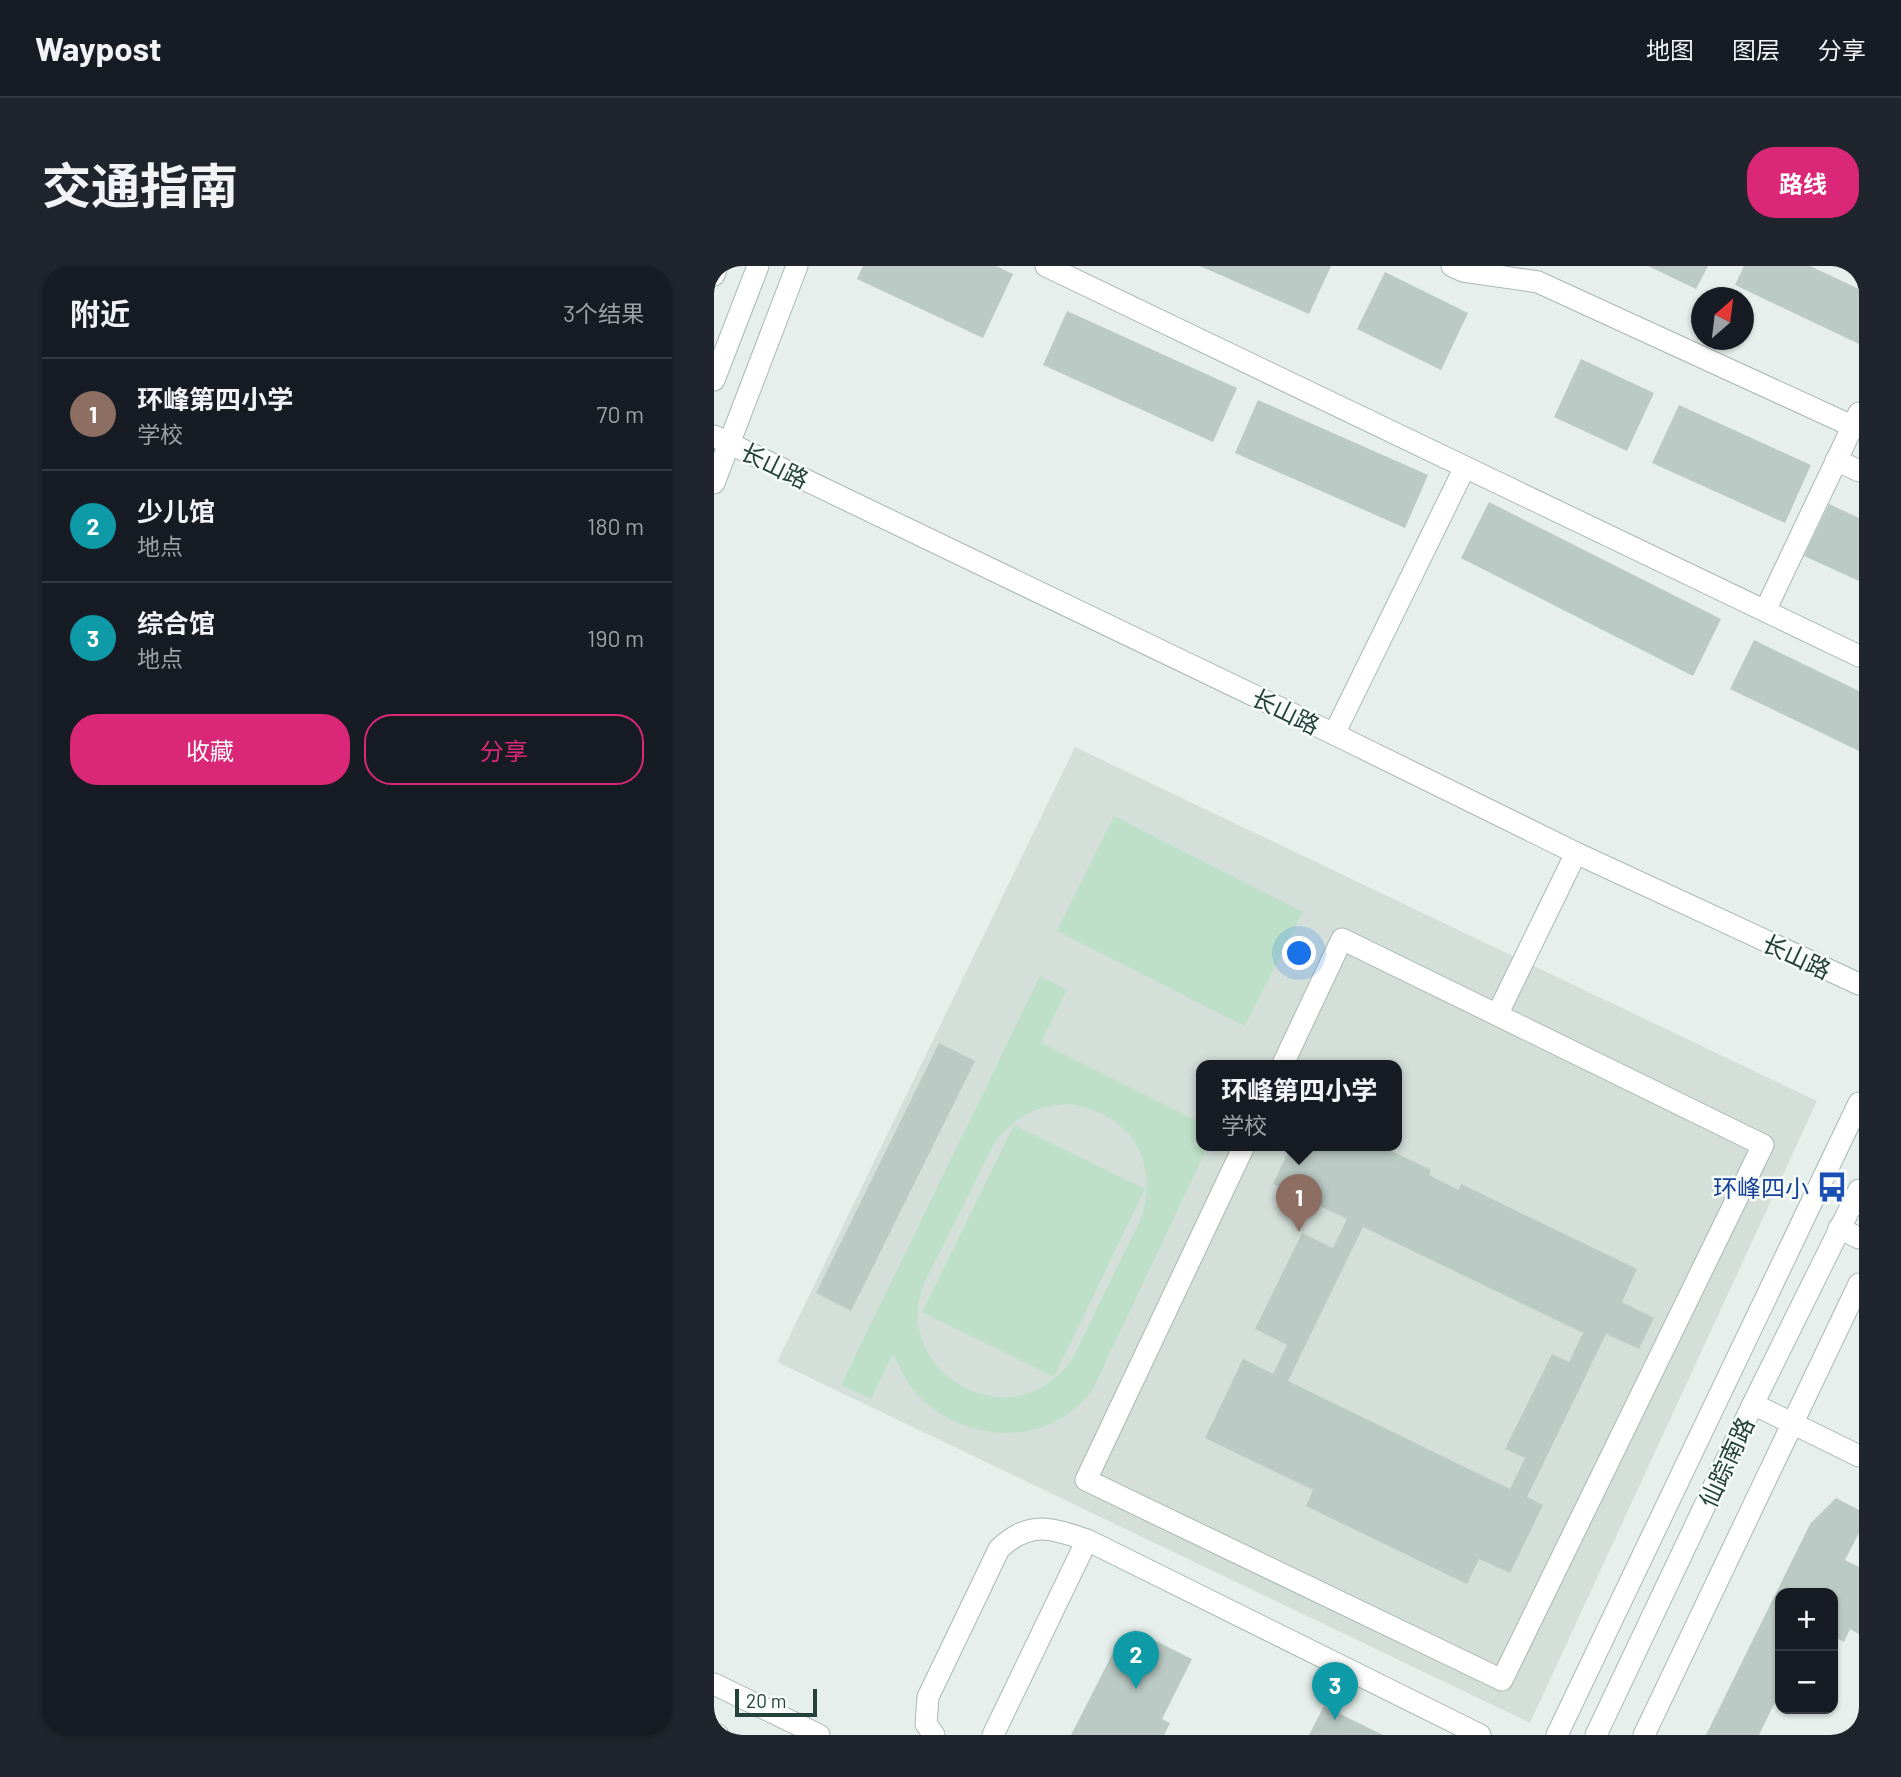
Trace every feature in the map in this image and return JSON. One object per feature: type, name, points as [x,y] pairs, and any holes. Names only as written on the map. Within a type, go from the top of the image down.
[{"type":"street","points":[[714,275],[717,266]]},
{"type":"street","points":[[714,380],[758,266]]},
{"type":"street","points":[[714,483],[722,439],[797,266]]},
{"type":"street","points":[[1047,266],[1859,656]]},
{"type":"street","points":[[1452,266],[1463,271],[1538,282],[1856,420],[1765,611]]},
{"type":"street","name":"长山路","points":[[722,439],[1576,853],[1859,984]]},
{"type":"street","points":[[1836,460],[1859,471]]},
{"type":"street","points":[[1334,734],[1465,467]]},
{"type":"street","points":[[1497,1015],[1576,853]]},
{"type":"street","points":[[1242,1151],[1086,1480],[1502,1680],[1763,1145],[1342,939],[1285,1060]]},
{"type":"street","points":[[1557,1735],[1859,1103]]},
{"type":"street","name":"仙踪南路","points":[[1596,1735],[1753,1404],[1859,1190]]},
{"type":"street","points":[[1839,1228],[1859,1238]]},
{"type":"street","points":[[1644,1735],[1859,1284]]},
{"type":"street","points":[[1753,1404],[1859,1456]]},
{"type":"street","points":[[934,1735],[926,1724],[928,1697],[999,1549],[1013,1535],[1032,1529],[1056,1530],[1087,1540],[1480,1735]]},
{"type":"street","points":[[993,1735],[1087,1540]]},
{"type":"street","points":[[714,1684],[819,1735]]},
{"type":"shaded area","points":[[1075,747],[1817,1101],[1530,1723],[777,1362]]},
{"type":"green space","points":[[1114,816],[1303,912],[1245,1026],[1057,931]]},
{"type":"green space","points":[[1040,976],[1067,990],[1041,1043],[1196,1120],[1196,1151],[1206,1151],[1093,1389],[1075,1409],[1054,1422],[1030,1430],[1006,1433],[981,1430],[957,1422],[935,1410],[911,1388],[893,1354],[871,1399],[841,1385]],"holes":[[[1068,1104],[1108,1117],[1123,1128],[1142,1158],[1146,1197],[1141,1219],[1071,1361],[1047,1384],[1029,1393],[1008,1397],[988,1396],[969,1390],[937,1366],[926,1349],[919,1329],[918,1308],[924,1283],[994,1144],[1017,1120],[1045,1107]]]},
{"type":"green space","points":[[1014,1125],[1145,1189],[1054,1377],[922,1312]]},
{"type":"building","points":[[863,266],[996,266],[1013,274],[983,338],[857,279]]},
{"type":"building","points":[[1200,266],[1331,266],[1309,314]]},
{"type":"building","points":[[1648,266],[1708,266],[1697,287]]},
{"type":"building","points":[[1744,266],[1810,266],[1859,289],[1859,344],[1754,294],[1754,287],[1735,285]]},
{"type":"building","points":[[1385,272],[1468,313],[1441,370],[1357,329]]},
{"type":"building","points":[[1067,311],[1237,388],[1213,442],[1043,365]]},
{"type":"building","points":[[1581,359],[1654,393],[1627,451],[1554,417]]},
{"type":"building","points":[[1258,400],[1428,475],[1405,528],[1235,453]]},
{"type":"building","points":[[1679,405],[1811,465],[1785,523],[1652,463]]},
{"type":"building","points":[[1489,502],[1721,619],[1693,676],[1461,558]]},
{"type":"building","points":[[1829,504],[1859,518],[1859,581],[1804,556]]},
{"type":"building","points":[[1754,640],[1859,691],[1859,751],[1730,689]]},
{"type":"building","points":[[939,1043],[975,1061],[851,1311],[816,1293]]},
{"type":"building","points":[[1289,1151],[1391,1151],[1431,1170],[1429,1175],[1459,1190],[1461,1184],[1637,1269],[1622,1302],[1654,1318],[1639,1349],[1606,1334],[1527,1497],[1543,1505],[1510,1573],[1479,1559],[1467,1584],[1306,1506],[1313,1490],[1205,1438],[1243,1359],[1273,1374],[1287,1345],[1255,1329],[1302,1233],[1333,1248],[1347,1219],[1273,1184]],"holes":[[[1363,1227],[1583,1333],[1569,1362],[1552,1354],[1505,1449],[1525,1458],[1510,1489],[1288,1381]]]},
{"type":"building","points":[[1836,1498],[1859,1510],[1859,1533],[1845,1560],[1859,1567],[1859,1634],[1850,1629],[1844,1642],[1838,1639],[1838,1588],[1778,1588],[1810,1524]]},
{"type":"building","points":[[1775,1595],[1775,1702],[1759,1735],[1706,1735]]},
{"type":"building","points":[[1134,1630],[1192,1659],[1162,1719],[1170,1723],[1164,1735],[1071,1735],[1118,1643],[1126,1647]]},
{"type":"building","points":[[1324,1706],[1383,1735],[1309,1735]]},
{"type":"place","name":"环峰四小","points":[[1832,1187]]},
{"type":"place","name":"环峰第四小学","points":[[1299,1232]]},
{"type":"place","name":"少儿馆","points":[[1136,1689]]},
{"type":"place","name":"综合馆","points":[[1335,1720]]}]
